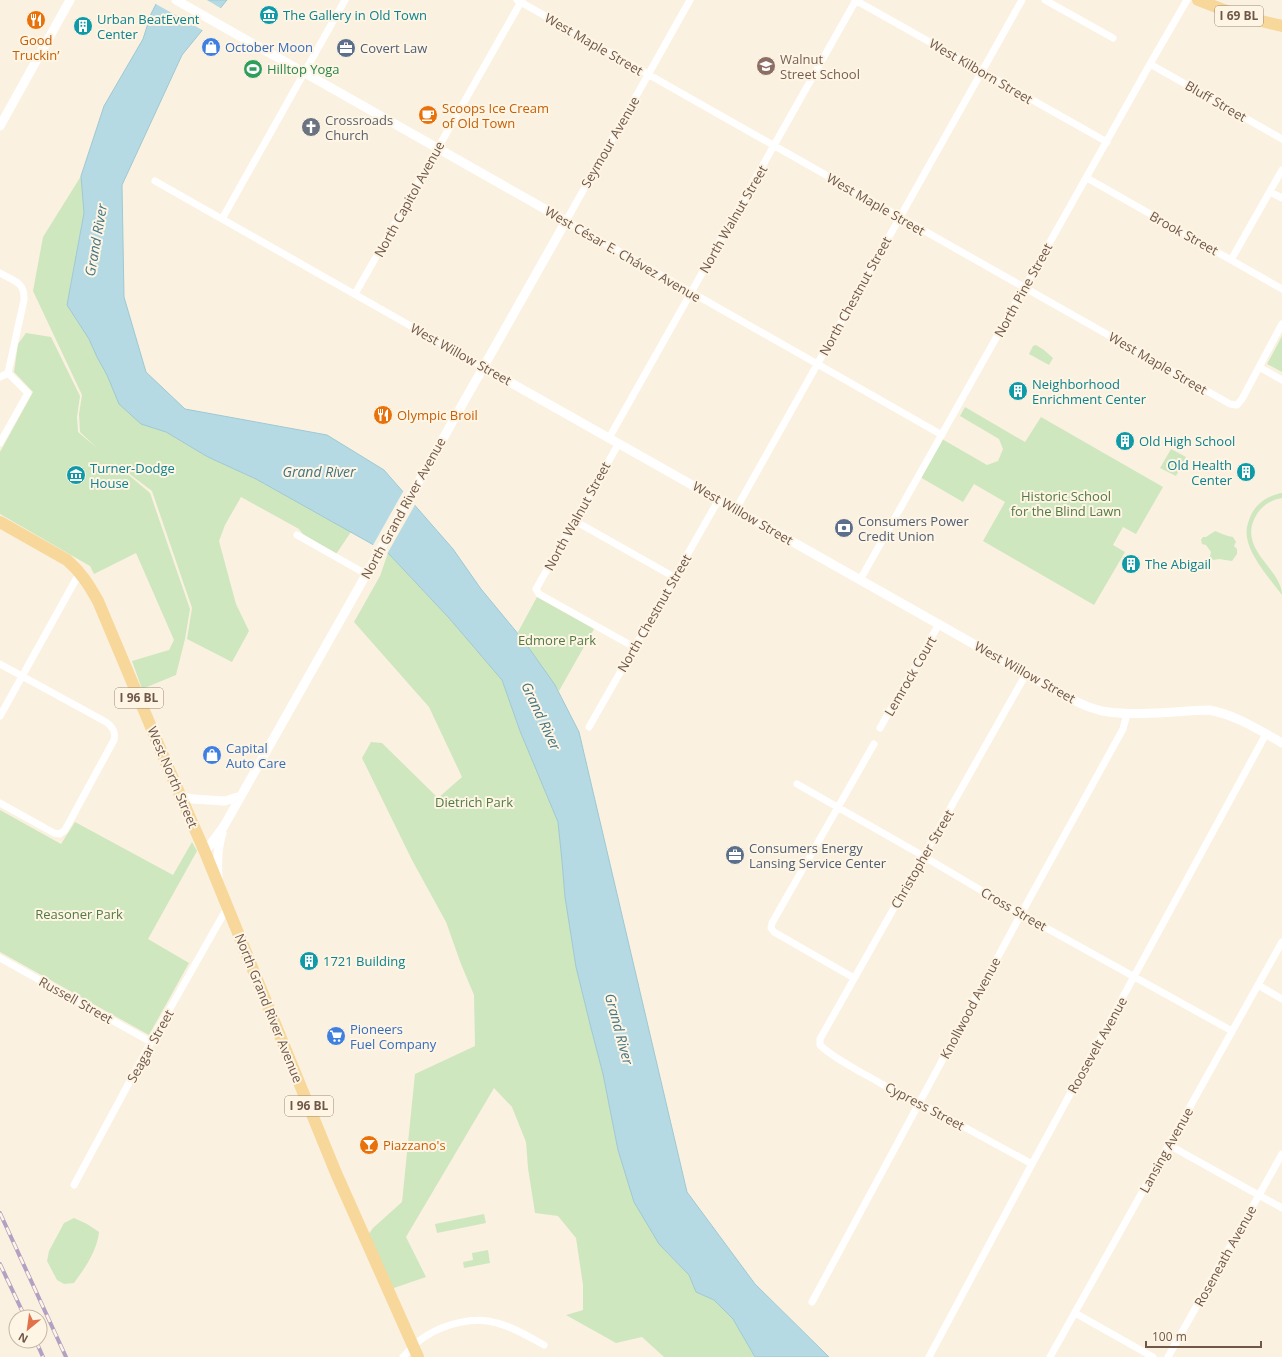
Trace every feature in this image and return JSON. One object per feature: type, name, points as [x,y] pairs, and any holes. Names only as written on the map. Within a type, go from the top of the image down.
[{"type":"main road","name":"I 69 BL","points":[[1198,0],[1237,15],[1282,26]]},
{"type":"main road","name":"I 96 BL","points":[[0,522],[66,560],[80,572]]},
{"type":"main road","name":"West North Street","points":[[80,572],[88,582],[98,601],[205,852]]},
{"type":"main road","name":"North Grand River Avenue","points":[[205,852],[336,1173],[416,1352]]},
{"type":"street","points":[[0,126],[70,0]]},
{"type":"street","name":"West César E. Chávez Avenue","points":[[176,0],[942,435]]},
{"type":"street","points":[[222,219],[346,0]]},
{"type":"street","name":"Seymour Avenue","points":[[566,221],[690,0]]},
{"type":"street","name":"West Kilborn Street","points":[[856,0],[1107,142]]},
{"type":"street","name":"North Walnut Street","points":[[609,438],[856,0]]},
{"type":"street","name":"North Chestnut Street","points":[[736,509],[1022,0]]},
{"type":"street","points":[[1045,0],[1113,38]]},
{"type":"street","name":"North Pine Street","points":[[860,580],[1187,0]]},
{"type":"street","name":"West Maple Street","points":[[519,1],[1230,404],[1237,405],[1242,399],[1259,367]]},
{"type":"street","name":"North Capitol Avenue","points":[[355,294],[519,1]]},
{"type":"street","name":"Bluff Street","points":[[1150,64],[1282,139]]},
{"type":"street","points":[[1232,260],[1282,170]]},
{"type":"street","name":"Brook Street","points":[[1086,178],[1282,289]]},
{"type":"street","name":"West Willow Street","points":[[155,181],[1063,695],[1093,708],[1107,712],[1127,714],[1209,710],[1227,714],[1282,743]]},
{"type":"street","points":[[1270,192],[1282,198]]},
{"type":"street","name":"North Grand River Avenue","points":[[205,852],[224,826],[566,221]]},
{"type":"street","points":[[0,273],[20,285],[24,292],[24,300],[8,373]]},
{"type":"street","points":[[1282,324],[1259,367],[1282,380]]},
{"type":"street","points":[[0,377],[8,373]]},
{"type":"street","points":[[0,443],[28,392],[8,373]]},
{"type":"street","name":"North Walnut Street","points":[[619,443],[536,589],[539,594],[634,648]]},
{"type":"street","name":"North Chestnut Street","points":[[589,727],[719,499]]},
{"type":"street","points":[[575,521],[674,577]]},
{"type":"street","points":[[297,535],[366,574]]},
{"type":"street","points":[[0,716],[80,572]]},
{"type":"street","name":"Lemrock Court","points":[[880,728],[939,624]]},
{"type":"street","points":[[0,664],[106,722],[114,731],[115,735],[114,740],[65,830],[60,834],[54,833],[0,803]]},
{"type":"street","name":"Christopher Street","points":[[820,1045],[820,1039],[1026,674]]},
{"type":"street","name":"Knollwood Avenue","points":[[812,1302],[1122,729],[1127,714]]},
{"type":"street","name":"Roosevelt Avenue","points":[[930,1357],[1032,1164],[1266,734]]},
{"type":"street","points":[[854,978],[774,932],[771,928],[772,923],[874,744]]},
{"type":"street","name":"Cross Street","points":[[797,784],[924,856],[1021,914],[1232,1031]]},
{"type":"street","points":[[181,796],[193,799],[225,801],[241,796]]},
{"type":"street","points":[[218,885],[217,859],[224,826]]},
{"type":"street","name":"Seagar Street","points":[[74,1185],[151,1042],[227,908]]},
{"type":"street","name":"Lansing Avenue","points":[[1050,1357],[1282,942]]},
{"type":"street","name":"Russell Street","points":[[0,958],[151,1042]]},
{"type":"street","points":[[1258,986],[1282,999]]},
{"type":"street","name":"Cypress Street","points":[[820,1045],[844,1062],[906,1098],[920,1103],[1032,1164]]},
{"type":"street","points":[[1169,1145],[1282,1208]]},
{"type":"street","name":"Roseneath Avenue","points":[[1168,1357],[1282,1154]]},
{"type":"street","points":[[1075,1313],[1153,1357]]},
{"type":"street","points":[[403,1357],[416,1352],[425,1336],[459,1323],[480,1320],[496,1322],[510,1327],[544,1345]]},
{"type":"green space","points":[[81,176],[84,213],[67,305],[89,339],[107,375],[141,424],[166,432],[208,457],[256,479],[351,532],[336,554],[303,534],[299,529],[241,497],[225,525],[219,541],[236,604],[249,631],[232,662],[187,639],[192,608],[152,491],[111,460],[150,493],[190,609],[185,639],[176,675],[142,689],[132,661],[169,650],[174,640],[136,553],[94,574],[90,566],[0,514],[0,452],[33,392],[14,372],[18,344],[26,333],[51,337],[80,396],[77,417],[78,432],[97,448],[80,432],[79,414],[82,395],[33,291],[43,237]]},
{"type":"green space","points":[[1282,336],[1282,372],[1267,364]]},
{"type":"green space","points":[[1036,345],[1053,358],[1049,365],[1029,354],[1033,346]]},
{"type":"green space","name":"Historic School for the Blind Lawn","points":[[965,407],[1025,442],[1041,417],[1163,487],[1136,534],[1123,527],[1113,545],[1125,552],[1094,605],[983,541],[1005,502],[974,484],[963,502],[920,477],[942,439],[987,465],[998,461],[1003,449],[999,439],[960,416]]},
{"type":"green space","points":[[1171,449],[1186,457],[1176,476],[1160,468]]},
{"type":"green space","points":[[1282,493],[1282,498],[1268,503],[1257,514],[1252,526],[1252,538],[1255,548],[1280,585],[1282,595],[1264,572],[1253,554],[1247,536],[1247,527],[1251,515],[1258,506],[1273,495]]},
{"type":"green space","points":[[1215,531],[1233,537],[1236,542],[1234,546],[1237,549],[1237,554],[1232,561],[1219,559],[1213,560],[1210,556],[1211,552],[1206,545],[1202,544],[1201,540],[1203,537],[1206,537]]},
{"type":"green space","name":"Dietrich Park","points":[[388,553],[449,618],[502,680],[520,731],[558,822],[565,897],[576,967],[603,1074],[618,1150],[659,1244],[689,1275],[696,1292],[714,1300],[733,1319],[755,1357],[664,1357],[642,1337],[616,1343],[566,1315],[583,1310],[583,1285],[576,1238],[558,1216],[535,1213],[528,1168],[526,1142],[512,1107],[494,1088],[406,1237],[426,1277],[388,1290],[365,1239],[373,1228],[402,1202],[415,1074],[475,1046],[474,995],[446,922],[412,860],[362,758],[371,742],[382,743],[438,798],[462,777],[429,707],[354,622],[380,576]]},
{"type":"green space","name":"Edmore Park","points":[[537,597],[594,629],[559,691],[518,632]]},
{"type":"green space","name":"Reasoner Park","points":[[0,810],[61,844],[75,822],[173,875],[192,842],[197,851],[148,939],[189,963],[149,1035],[0,952]]},
{"type":"green space","points":[[484,1214],[486,1223],[437,1233],[435,1224]]},
{"type":"green space","points":[[74,1218],[99,1232],[98,1239],[90,1259],[74,1283],[64,1284],[57,1280],[47,1261],[49,1251],[64,1223]]},
{"type":"green space","points":[[488,1250],[490,1263],[464,1268],[463,1262],[473,1260],[472,1253]]},
{"type":"water","name":"Grand River","points":[[158,0],[227,0],[182,55],[122,185],[124,297],[146,372],[185,409],[327,435],[384,470],[453,549],[481,589],[524,641],[555,685],[579,732],[687,1192],[755,1284],[829,1357],[755,1357],[733,1319],[714,1300],[696,1292],[689,1275],[659,1244],[634,1202],[618,1150],[603,1074],[576,967],[565,897],[558,822],[520,731],[502,680],[449,618],[388,553],[256,479],[208,457],[166,432],[141,424],[119,404],[107,375],[89,339],[67,305],[84,213],[81,176],[104,106],[143,39],[151,14]]},
{"type":"pier","points":[[156,0],[207,0],[222,9],[204,31],[154,3]]},
{"type":"pier","points":[[404,490],[416,503],[387,554],[372,547]]},
{"type":"railway","points":[[0,1213],[66,1357]]},
{"type":"railway","points":[[0,1264],[21,1309]]},
{"type":"railway","points":[[40,1349],[43,1357]]},
{"type":"place","name":"The Gallery in Old Town","points":[[269,15]]},
{"type":"place","name":"Good Truckin’","points":[[36,20]]},
{"type":"place","name":"Urban BeatEvent Center","points":[[83,26]]},
{"type":"place","name":"October Moon","points":[[211,47]]},
{"type":"place","name":"Covert Law","points":[[346,48]]},
{"type":"place","name":"Walnut Street School","points":[[766,66]]},
{"type":"place","name":"Hilltop Yoga","points":[[253,69]]},
{"type":"place","name":"Scoops Ice Cream of Old Town","points":[[428,115]]},
{"type":"place","name":"Crossroads Church","points":[[311,127]]},
{"type":"place","name":"Neighborhood Enrichment Center","points":[[1018,391]]},
{"type":"place","name":"Olympic Broil","points":[[383,415]]},
{"type":"place","name":"Old High School","points":[[1125,441]]},
{"type":"place","name":"Old Health Center","points":[[1246,472]]},
{"type":"place","name":"Turner-Dodge House","points":[[76,475]]},
{"type":"place","name":"Consumers Power Credit Union","points":[[844,528]]},
{"type":"place","name":"The Abigail","points":[[1131,564]]},
{"type":"place","name":"Capital Auto Care","points":[[212,755]]},
{"type":"place","name":"Consumers Energy Lansing Service Center","points":[[735,855]]},
{"type":"place","name":"1721 Building","points":[[309,961]]},
{"type":"place","name":"Pioneers Fuel Company","points":[[336,1036]]},
{"type":"place","name":"Piazzano's","points":[[369,1145]]}]
